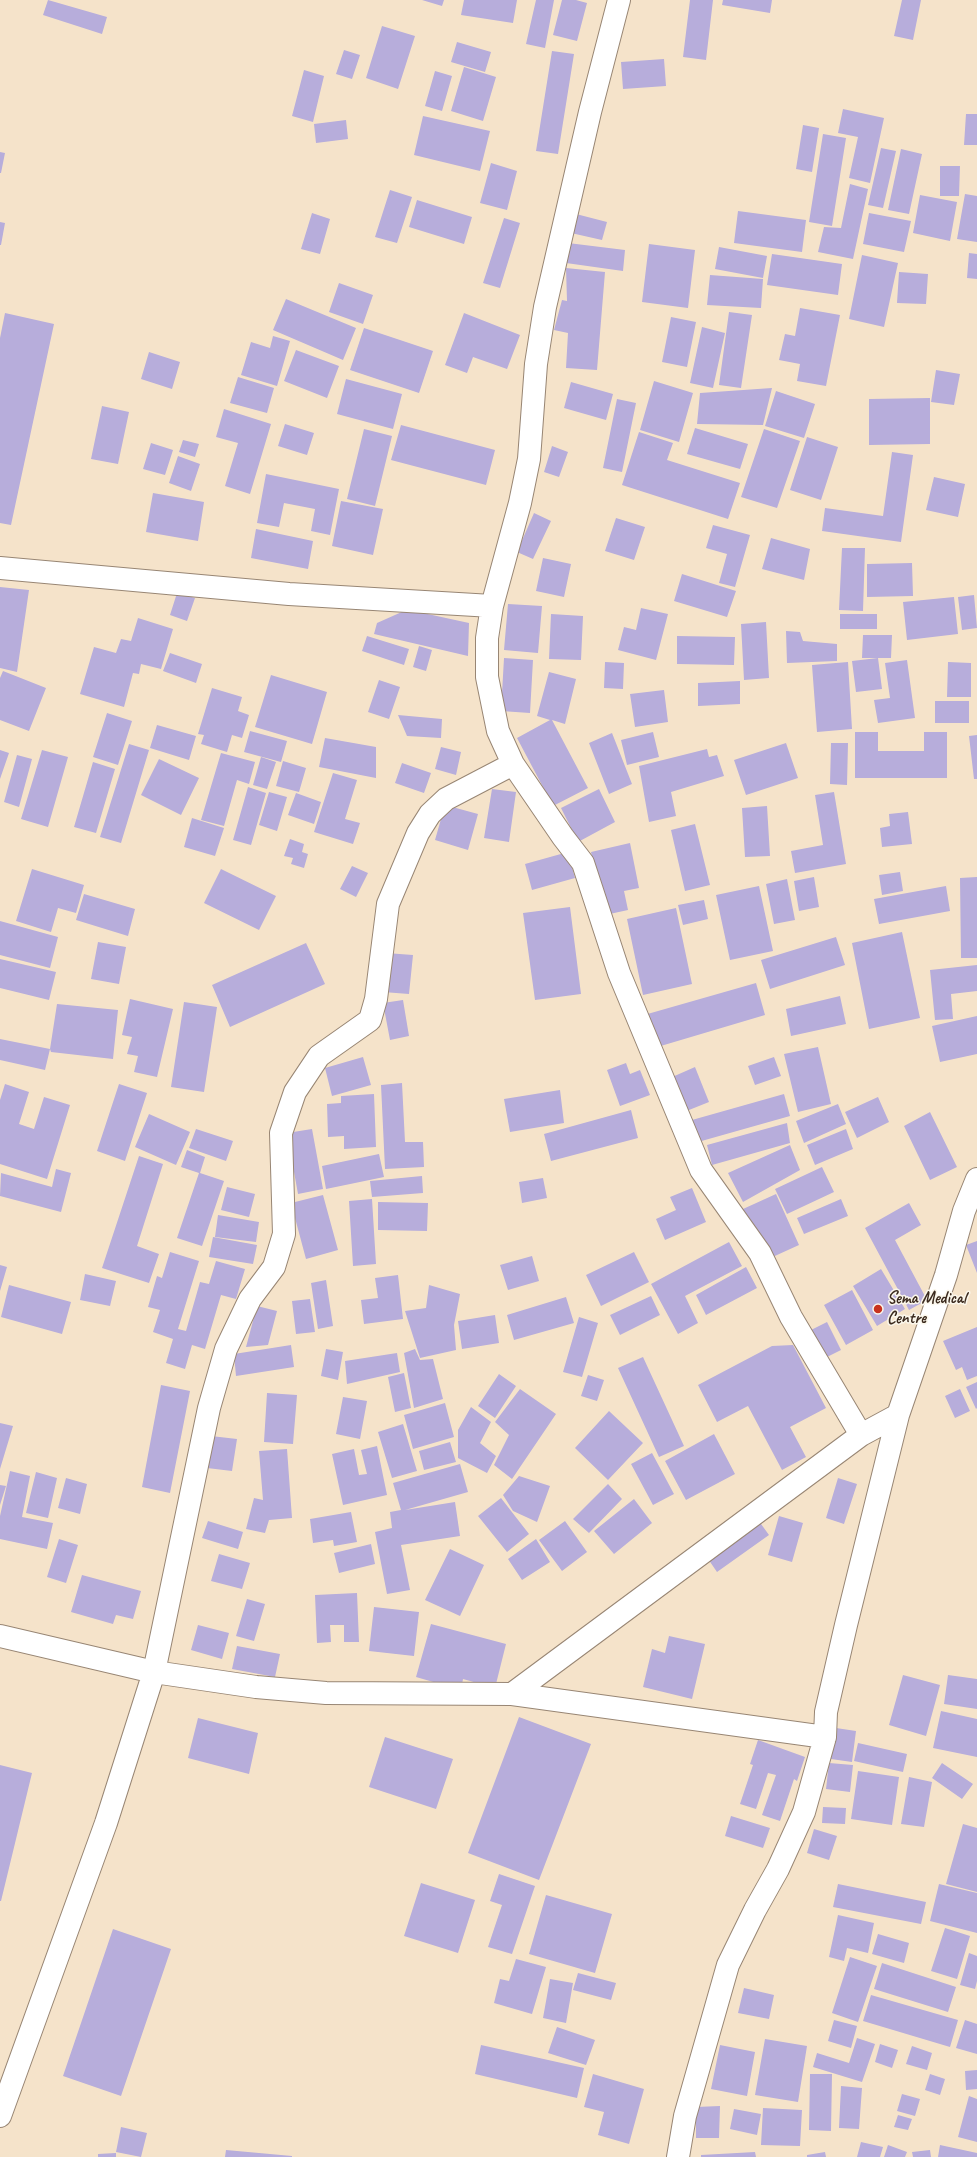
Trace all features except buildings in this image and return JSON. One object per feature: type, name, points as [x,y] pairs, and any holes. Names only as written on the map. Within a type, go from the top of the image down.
[{"type":"street","points":[[619,0],[590,112],[545,307],[536,364],[529,459],[520,503],[492,606],[487,638],[487,677],[498,731],[513,764],[563,837],[583,863],[619,974],[701,1170],[760,1253],[791,1317],[861,1435]]},
{"type":"street","points":[[0,568],[289,594],[492,606]]},
{"type":"street","points":[[0,2116],[106,1823],[154,1672],[209,1408],[226,1349],[250,1299],[274,1267],[284,1234],[281,1133],[295,1092],[319,1056],[370,1020],[376,999],[388,904],[418,833],[430,814],[446,800],[513,764]]},
{"type":"street","points":[[678,2157],[685,2116],[728,1964],[754,1910],[778,1869],[804,1812],[826,1737],[826,1712],[898,1415],[946,1275],[964,1211],[977,1179]]},
{"type":"street","points":[[512,1694],[861,1435],[898,1415]]},
{"type":"street","points":[[0,1636],[154,1672],[256,1687],[326,1693],[512,1694],[826,1737]]},
{"type":"place","name":"Sema Medical Centre","points":[[878,1309]]}]
